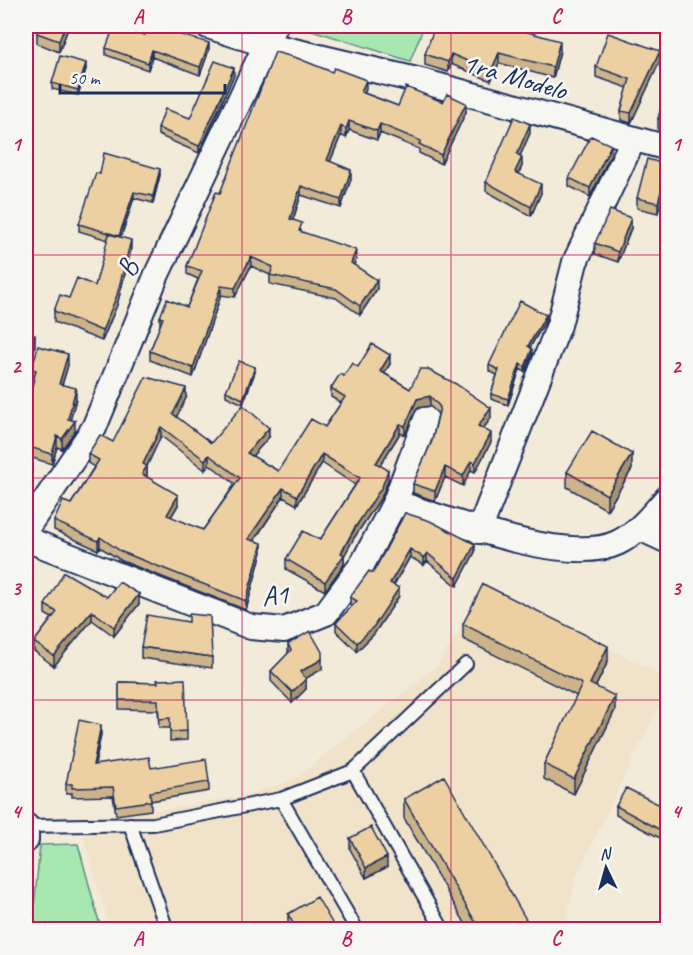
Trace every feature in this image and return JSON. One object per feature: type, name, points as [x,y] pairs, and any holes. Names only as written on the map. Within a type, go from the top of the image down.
[{"type":"street","name":"1ra Modelo","points":[[208,26],[270,35],[426,82],[668,148]]},
{"type":"street","name":"B","points":[[26,528],[94,428],[157,274],[270,35]]},
{"type":"street","points":[[479,531],[560,325],[575,262],[633,140]]},
{"type":"street","name":"A1","points":[[26,539],[251,627],[284,630],[326,613],[363,563],[395,502],[426,419]]},
{"type":"street","points":[[395,502],[479,531],[567,550],[615,544],[640,528],[668,497]]},
{"type":"street","points":[[640,528],[668,541]]},
{"type":"lane","points":[[26,830],[154,824],[281,799],[353,771],[466,664]]},
{"type":"lane","points":[[353,771],[443,930]]},
{"type":"lane","points":[[281,799],[357,930]]},
{"type":"lane","points":[[130,824],[167,930]]},
{"type":"shaded area","points":[[486,585],[667,678],[667,689],[576,877],[565,929],[110,929],[83,836],[105,818],[240,797],[293,780],[438,665]]},
{"type":"green space","points":[[299,26],[424,26],[410,61]]},
{"type":"green space","points":[[78,844],[101,929],[32,929],[40,845]]},
{"type":"building","points":[[40,26],[65,26],[59,41],[37,33]]},
{"type":"building","points":[[114,26],[145,35],[150,26],[209,43],[200,67],[152,50],[148,63],[106,48]]},
{"type":"building","points":[[435,26],[511,26],[560,41],[553,67],[499,53],[491,71],[451,54],[448,62],[425,54]]},
{"type":"building","points":[[608,33],[660,51],[631,113],[621,111],[630,79],[596,67]]},
{"type":"building","points":[[275,52],[332,72],[334,68],[366,80],[361,92],[398,106],[406,87],[443,102],[447,94],[466,103],[441,155],[419,144],[421,141],[380,124],[377,131],[349,121],[346,129],[341,126],[327,160],[351,170],[341,200],[301,186],[290,219],[302,223],[299,231],[356,250],[351,263],[377,280],[360,306],[336,289],[270,275],[273,267],[251,257],[235,288],[221,286],[193,368],[150,351],[163,318],[160,317],[167,299],[187,307],[202,271],[187,266],[216,192],[220,193]]},
{"type":"building","points":[[60,56],[86,63],[78,90],[52,83]]},
{"type":"building","points":[[215,61],[234,68],[199,146],[158,128],[165,109],[190,118]]},
{"type":"building","points":[[668,82],[668,122],[658,119]]},
{"type":"building","points":[[514,117],[530,124],[517,154],[522,157],[515,172],[541,184],[531,207],[486,182]]},
{"type":"building","points":[[591,136],[611,145],[590,188],[569,178]]},
{"type":"building","points":[[104,153],[160,169],[153,196],[134,192],[119,236],[79,224],[96,173],[100,174]]},
{"type":"building","points":[[647,159],[668,165],[658,203],[637,198]]},
{"type":"building","points":[[610,210],[631,218],[618,252],[595,243]]},
{"type":"building","points":[[109,234],[131,240],[117,295],[102,331],[54,311],[60,295],[69,298],[77,278],[95,286]]},
{"type":"building","points":[[520,301],[546,315],[528,346],[532,349],[525,367],[520,364],[508,399],[491,394],[499,370],[489,365]]},
{"type":"building","points":[[26,333],[35,335],[29,356],[26,355]]},
{"type":"building","points":[[372,344],[390,355],[380,371],[410,389],[420,369],[427,369],[456,384],[491,408],[478,426],[491,433],[475,463],[471,461],[463,476],[445,467],[435,491],[413,484],[432,441],[440,407],[430,396],[417,399],[405,426],[400,424],[376,463],[388,470],[382,487],[354,529],[341,553],[344,555],[325,582],[286,559],[303,531],[320,540],[360,478],[322,454],[297,496],[283,488],[248,539],[262,543],[246,601],[122,552],[100,537],[98,541],[54,521],[63,501],[71,504],[99,460],[88,454],[100,435],[113,442],[146,377],[186,388],[173,414],[211,443],[243,405],[269,428],[247,453],[278,471],[311,419],[325,427],[345,397],[331,388],[340,374],[344,376],[352,363],[358,367]],"holes":[[[161,427],[205,460],[209,455],[240,478],[203,530],[167,515],[178,495],[142,474],[147,466],[143,464]]]},
{"type":"building","points":[[38,346],[68,354],[59,384],[76,388],[68,419],[75,421],[62,439],[57,436],[52,454],[26,446],[26,406],[36,370],[32,369]]},
{"type":"building","points":[[239,361],[255,367],[243,399],[226,391]]},
{"type":"building","points":[[592,431],[632,454],[607,495],[567,472]]},
{"type":"building","points":[[405,513],[430,521],[475,544],[457,578],[427,553],[424,558],[410,549],[390,583],[399,588],[374,626],[357,643],[336,623],[357,601],[350,597],[369,571],[373,573]]},
{"type":"building","points":[[64,572],[107,597],[119,582],[139,594],[114,627],[92,611],[54,656],[34,642],[57,612],[45,605]]},
{"type":"building","points":[[483,584],[608,646],[590,684],[615,696],[574,779],[544,764],[582,684],[463,624]]},
{"type":"building","points":[[189,614],[210,616],[212,657],[141,647],[147,615],[189,622]]},
{"type":"building","points":[[310,631],[322,652],[322,659],[300,672],[306,679],[292,692],[271,671],[291,650],[288,644]]},
{"type":"building","points":[[185,679],[187,731],[170,732],[170,718],[159,719],[158,700],[119,700],[119,682],[158,683],[157,680]]},
{"type":"building","points":[[79,720],[101,725],[93,765],[149,757],[151,768],[206,759],[209,782],[150,792],[151,801],[116,806],[113,787],[72,788],[72,784],[66,784]]},
{"type":"building","points":[[444,776],[532,930],[480,930],[404,799]]},
{"type":"building","points":[[626,788],[668,809],[668,826],[664,832],[616,806]]},
{"type":"building","points":[[371,827],[387,857],[366,868],[350,838]]},
{"type":"building","points":[[317,897],[336,930],[290,930],[295,927],[288,914]]},
{"type":"building","points":[[647,926],[668,928],[668,930],[647,930]]}]
